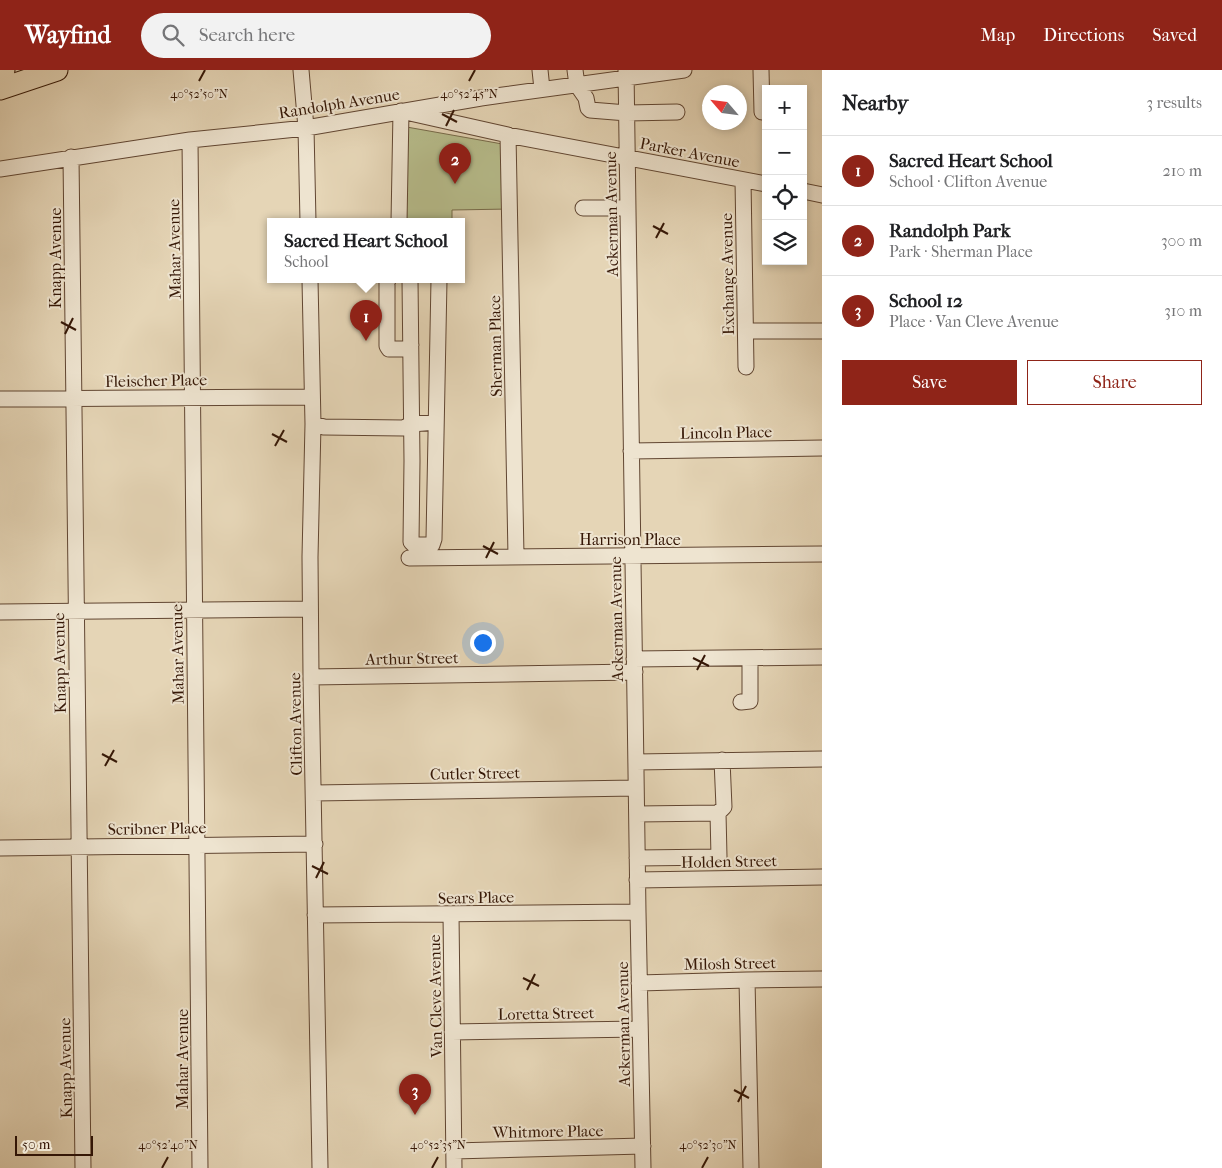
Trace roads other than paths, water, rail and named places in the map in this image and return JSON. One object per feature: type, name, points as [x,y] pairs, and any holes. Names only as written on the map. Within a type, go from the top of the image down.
[{"type":"highway","points":[[0,72],[4,70]]},
{"type":"highway","points":[[0,89],[57,70]]},
{"type":"street","points":[[301,70],[306,128],[308,218]]},
{"type":"street","points":[[540,70],[542,89]]},
{"type":"street","name":"Randolph Avenue","points":[[0,169],[190,140],[306,128],[542,89],[576,77],[684,70]]},
{"type":"street","points":[[761,70],[762,112]]},
{"type":"street","name":"Ackerman Avenue","points":[[626,74],[636,788],[637,814],[644,858],[638,880],[643,1168]]},
{"type":"street","points":[[576,77],[590,110],[627,113],[678,112]]},
{"type":"street","points":[[400,218],[401,111]]},
{"type":"street","name":"Parker Avenue","points":[[401,111],[508,135],[762,183]]},
{"type":"street","name":"Sherman Place","points":[[508,135],[516,556]]},
{"type":"street","name":"Mahar Avenue","points":[[190,140],[200,1168]]},
{"type":"street","name":"Knapp Avenue","points":[[71,157],[83,1168]]},
{"type":"street","name":"Exchange Avenue","points":[[742,180],[746,367]]},
{"type":"street","points":[[807,192],[822,195]]},
{"type":"street","points":[[583,208],[628,208]]},
{"type":"street","name":"Clifton Avenue","points":[[310,283],[313,424],[310,609],[320,1168]]},
{"type":"street","points":[[387,283],[387,346],[389,349],[407,349],[411,345]]},
{"type":"street","points":[[410,283],[411,542],[414,545],[432,545],[439,283]]},
{"type":"street","points":[[746,331],[822,331]]},
{"type":"street","name":"Fleischer Place","points":[[0,399],[312,397]]},
{"type":"street","points":[[313,424],[325,419],[402,418],[412,424],[436,422]]},
{"type":"street","name":"Lincoln Place","points":[[631,451],[822,448]]},
{"type":"street","name":"Harrison Place","points":[[409,558],[822,554]]},
{"type":"street","points":[[0,612],[310,609]]},
{"type":"street","name":"Arthur Street","points":[[311,677],[634,665],[750,658],[822,657]]},
{"type":"street","points":[[740,702],[750,701],[750,658]]},
{"type":"street","points":[[636,762],[822,759]]},
{"type":"street","points":[[637,814],[718,813],[724,807],[722,760]]},
{"type":"street","name":"Cutler Street","points":[[314,792],[636,788]]},
{"type":"street","points":[[644,858],[718,857],[718,813]]},
{"type":"street","name":"Scribner Place","points":[[0,848],[315,844]]},
{"type":"street","name":"Holden Street","points":[[638,880],[822,877]]},
{"type":"street","name":"Sears Place","points":[[315,915],[638,912]]},
{"type":"street","name":"Van Cleve Avenue","points":[[451,914],[454,1168]]},
{"type":"street","name":"Milosh Street","points":[[639,984],[822,979]]},
{"type":"street","points":[[746,980],[751,1168]]},
{"type":"street","name":"Loretta Street","points":[[452,1032],[640,1029]]},
{"type":"street","name":"Whitmore Place","points":[[454,1151],[643,1146]]},
{"type":"place","name":"Randolph Park","points":[[455,184]]},
{"type":"place","name":"Sacred Heart School","points":[[366,341]]},
{"type":"place","name":"School 12","points":[[415,1115]]}]
